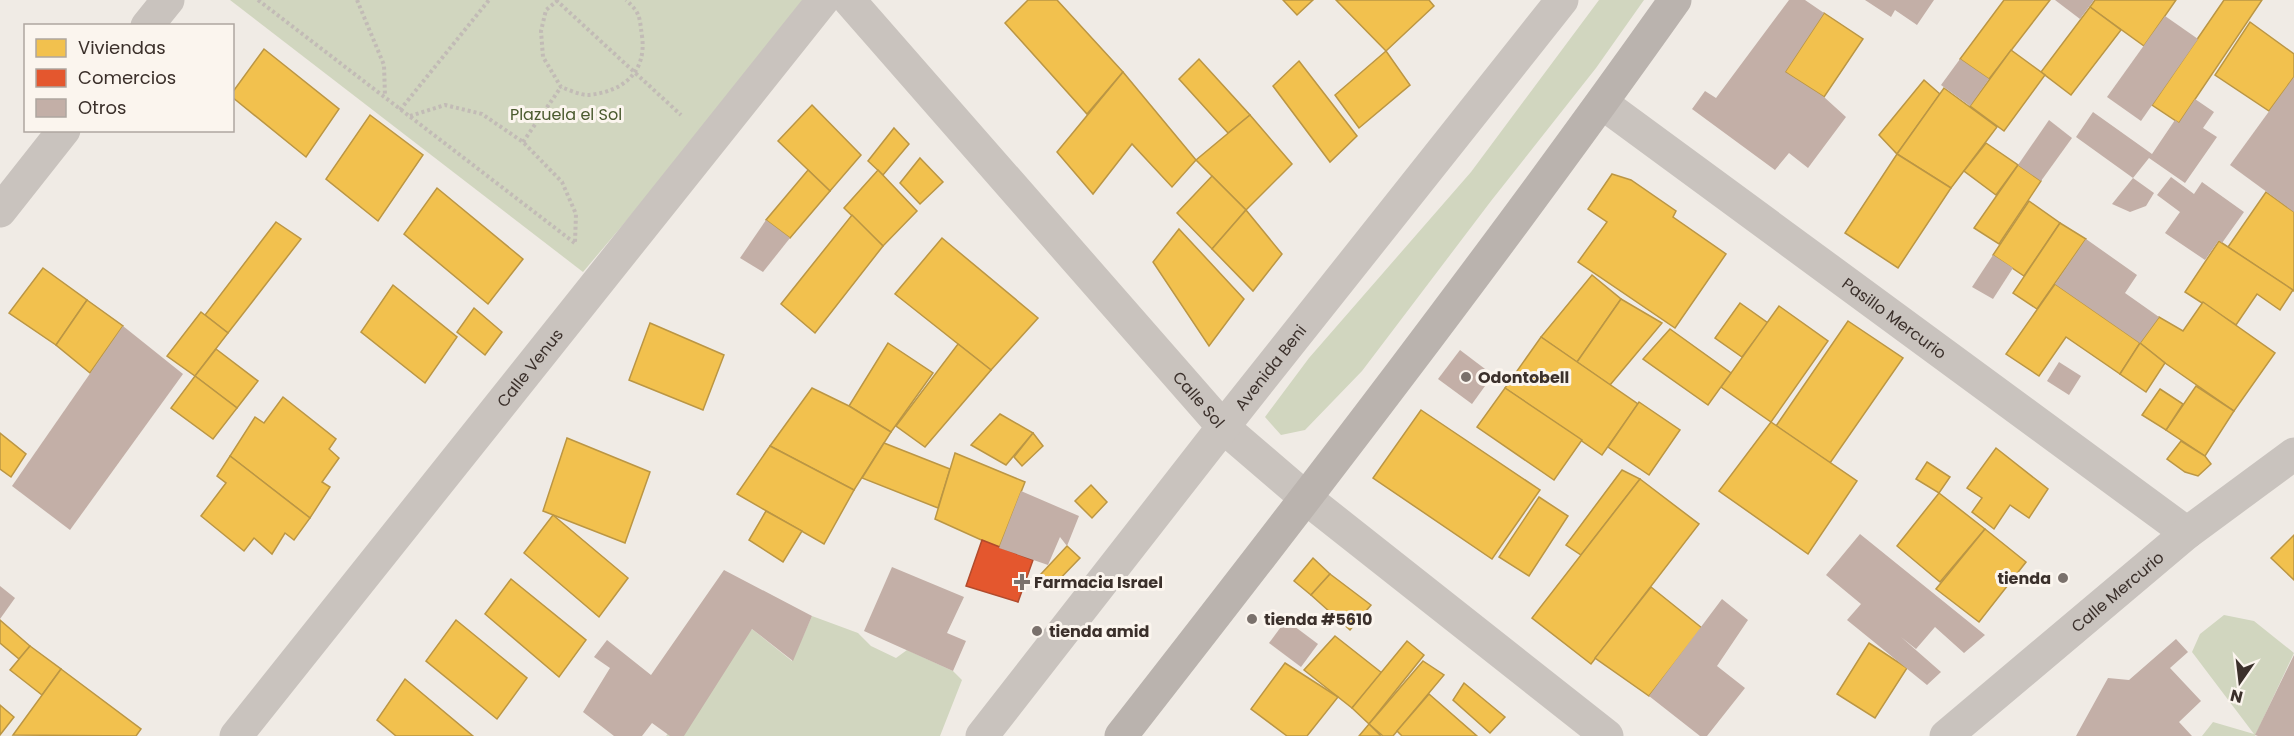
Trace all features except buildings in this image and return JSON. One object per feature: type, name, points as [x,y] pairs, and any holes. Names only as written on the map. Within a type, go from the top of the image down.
[{"type":"street","points":[[149,24],[168,0]]},
{"type":"street","name":"Calle Venus","points":[[236,736],[823,0]]},
{"type":"street","name":"Calle Sol","points":[[849,0],[1222,427],[1307,499],[1607,736]]},
{"type":"street","name":"Avenida Beni","points":[[982,736],[1222,427],[1562,0]]},
{"type":"street","points":[[1121,736],[1307,499],[1602,103],[1675,0]]},
{"type":"street","name":"Pasillo Mercurio","points":[[1602,103],[2187,533]]},
{"type":"street","points":[[0,211],[62,132]]},
{"type":"street","name":"Calle Mercurio","points":[[1946,736],[2187,533],[2294,454]]},
{"type":"path","points":[[258,0],[580,247]]},
{"type":"path","points":[[357,0],[384,64],[385,97]]},
{"type":"path","points":[[400,110],[489,0]]},
{"type":"path","points":[[626,0],[639,13],[644,51],[636,74],[615,89],[586,95],[561,87],[543,57],[541,31],[546,10],[557,0],[636,74],[683,116]]},
{"type":"path","points":[[523,142],[561,87]]},
{"type":"path","points":[[409,117],[445,105],[482,114],[523,142],[562,182],[576,214],[575,243]]},
{"type":"green space","name":"Plazuela el Sol","points":[[230,0],[813,0],[583,272]]},
{"type":"green space","points":[[1599,0],[1644,0],[1596,68],[1491,201],[1362,371],[1305,430],[1281,435],[1265,417],[1309,358],[1471,172]]},
{"type":"green space","points":[[2224,615],[2254,621],[2294,653],[2255,736],[2202,736],[2213,722],[2254,734],[2192,652],[2200,634]]},
{"type":"green space","points":[[812,616],[858,633],[871,646],[896,658],[907,650],[953,671],[962,680],[940,736],[666,736],[752,629],[792,661]]},
{"type":"place","name":"Odontobell","points":[[1466,377]]},
{"type":"place","name":"tienda","points":[[2063,578]]},
{"type":"place","name":"Farmacia Israel","points":[[1022,582]]},
{"type":"place","name":"tienda #5610","points":[[1252,619]]},
{"type":"place","name":"tienda amid","points":[[1037,631]]}]
